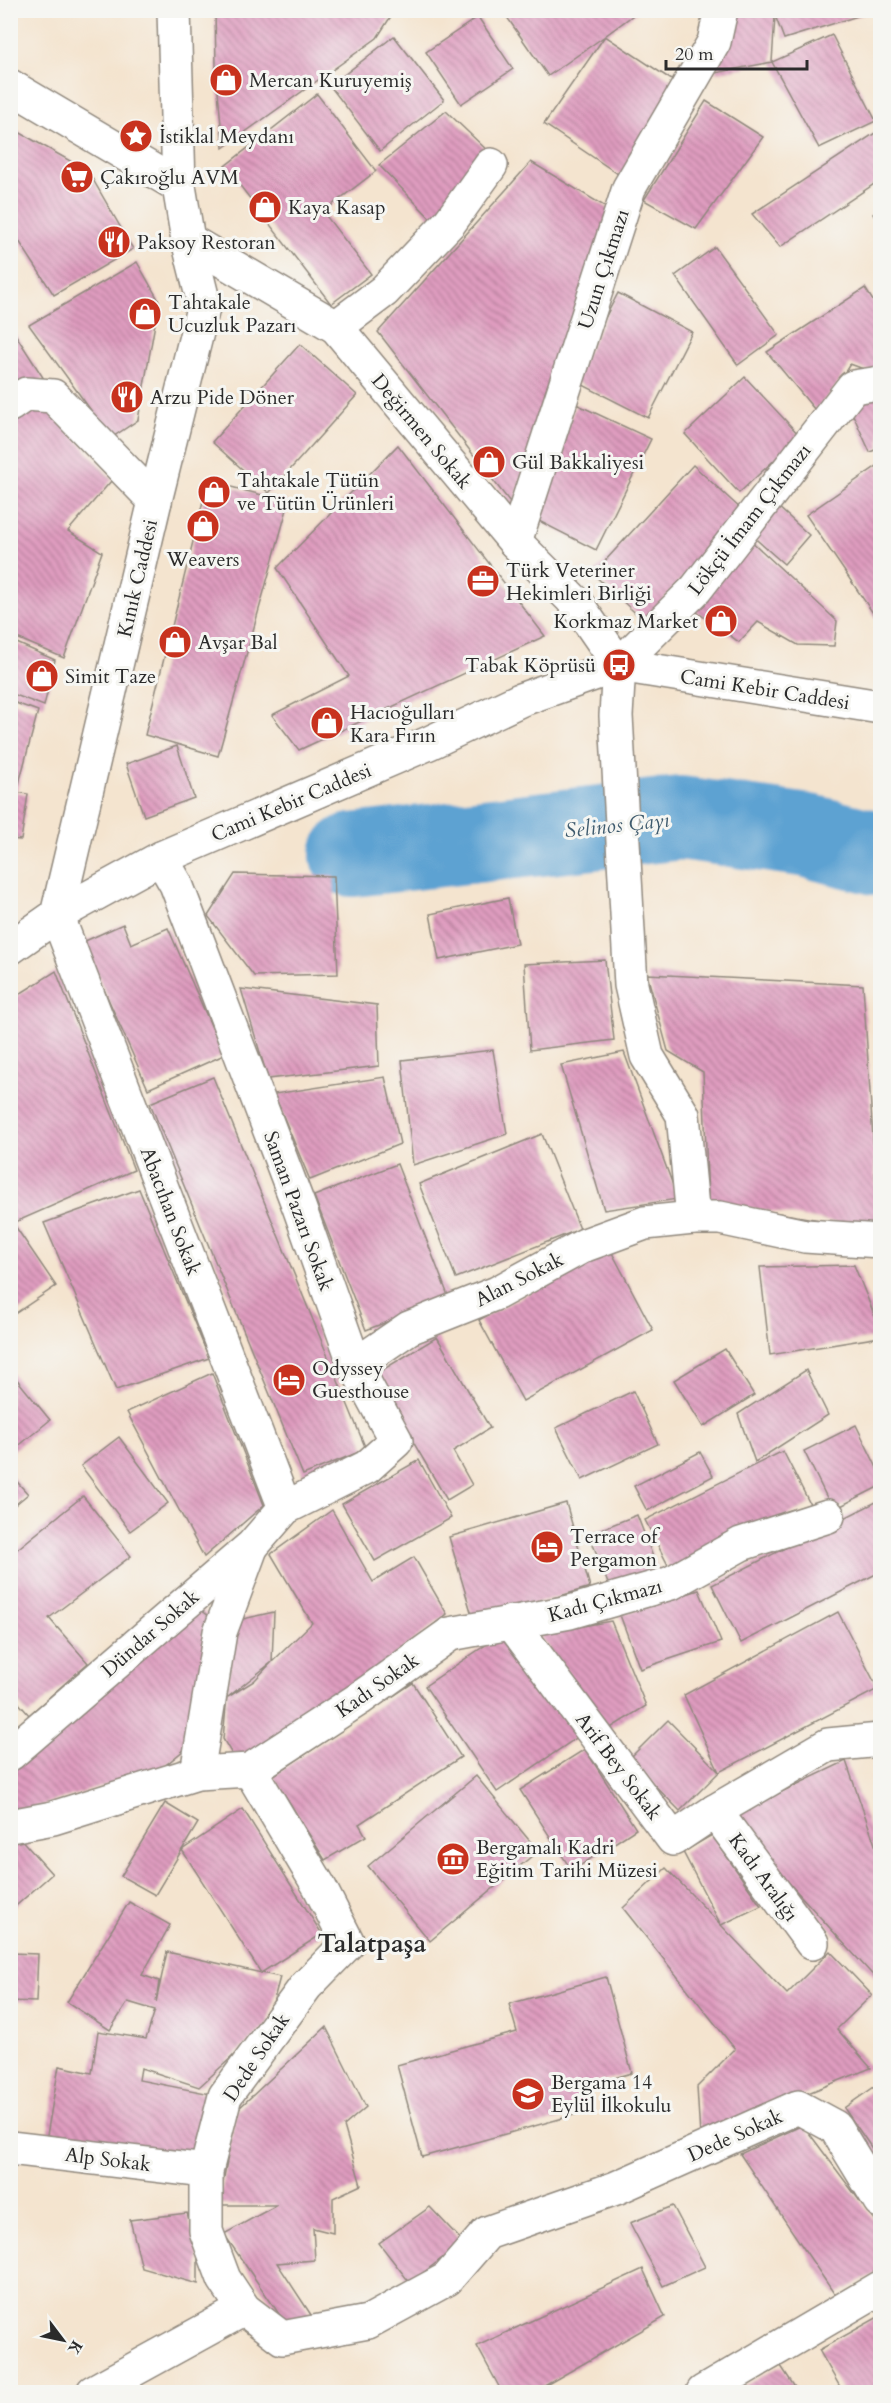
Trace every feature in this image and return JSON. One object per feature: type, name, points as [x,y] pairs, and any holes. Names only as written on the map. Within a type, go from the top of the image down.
[{"type":"street","name":"Kınık Caddesi","points":[[57,915],[204,304],[188,240],[178,186],[174,10]]},
{"type":"street","name":"Uzun Çıkmazı","points":[[515,542],[629,188],[714,42],[721,10]]},
{"type":"street","points":[[10,86],[178,186]]},
{"type":"street","points":[[336,327],[384,291],[450,222],[491,165]]},
{"type":"street","name":"Değirmen Sokak","points":[[188,240],[336,327],[515,542],[577,604],[619,665]]},
{"type":"street","name":"Lökçü İmam Çıkmazı","points":[[619,665],[696,589],[853,387],[880,382]]},
{"type":"street","points":[[10,405],[26,394],[53,396],[155,501]]},
{"type":"street","points":[[619,665],[616,716],[631,985],[647,1056],[683,1115],[693,1218]]},
{"type":"street","name":"Cami Kebir Caddesi","points":[[57,915],[161,858],[429,743],[520,700],[619,665],[880,707]]},
{"type":"street","name":"Saman Pazarı Sokak","points":[[161,858],[176,884],[299,1207],[355,1365],[396,1441],[367,1467],[285,1508]]},
{"type":"street","points":[[10,948],[57,915]]},
{"type":"street","name":"Abacıhan Sokak","points":[[57,915],[285,1508]]},
{"type":"street","name":"Alan Sokak","points":[[355,1365],[409,1328],[497,1293],[585,1245],[645,1223],[720,1218],[805,1236],[880,1241]]},
{"type":"street","name":"Dündar Sokak","points":[[10,1754],[252,1546],[285,1508]]},
{"type":"street","name":"Kadı Çıkmazı","points":[[512,1622],[570,1612],[671,1583],[741,1544],[828,1516]]},
{"type":"street","points":[[197,1773],[220,1632],[252,1546]]},
{"type":"street","name":"Kadı Sokak","points":[[250,1770],[359,1699],[450,1634],[512,1622]]},
{"type":"street","name":"Arif Bey Sokak","points":[[512,1622],[674,1839],[715,1811],[828,1745],[880,1740]]},
{"type":"street","points":[[10,1826],[53,1818],[197,1773],[250,1770]]},
{"type":"street","name":"Dede Sokak","points":[[250,1770],[319,1886],[348,1942],[306,1986],[225,2096],[206,2171],[206,2231],[224,2279],[244,2309],[282,2338],[368,2322],[447,2279],[487,2233],[616,2188],[798,2107],[835,2127],[880,2201]]},
{"type":"street","name":"Kadı Aralığı","points":[[715,1811],[812,1943]]},
{"type":"street","name":"Alp Sokak","points":[[10,2148],[206,2171]]},
{"type":"street","points":[[703,2392],[880,2288]]},
{"type":"street","points":[[93,2392],[244,2309]]},
{"type":"building","points":[[215,10],[395,10],[377,38],[223,148],[216,68]]},
{"type":"building","points":[[502,10],[640,10],[548,76]]},
{"type":"building","points":[[738,10],[775,16],[772,62],[715,73]]},
{"type":"building","points":[[773,10],[874,10],[874,11],[784,39]]},
{"type":"building","points":[[478,17],[513,69],[461,104],[426,52]]},
{"type":"building","points":[[832,35],[876,121],[819,148],[772,62]]},
{"type":"building","points":[[394,36],[444,100],[380,151],[330,86]]},
{"type":"building","points":[[605,36],[681,86],[621,176],[544,124]]},
{"type":"building","points":[[317,94],[376,171],[323,212],[371,274],[331,304],[225,166]]},
{"type":"building","points":[[706,101],[763,137],[696,229],[644,200]]},
{"type":"building","points":[[446,111],[490,153],[436,224],[379,165]]},
{"type":"building","points":[[10,127],[88,171],[133,249],[54,295],[10,227]]},
{"type":"building","points":[[875,133],[880,140],[880,180],[780,247],[752,214]]},
{"type":"building","points":[[531,162],[611,210],[513,506],[378,332]]},
{"type":"building","points":[[880,209],[880,226],[873,214]]},
{"type":"building","points":[[715,247],[779,335],[738,365],[675,276]]},
{"type":"building","points":[[137,262],[159,301],[138,420],[111,438],[29,325]]},
{"type":"building","points":[[865,288],[880,312],[880,366],[872,372],[850,364],[833,391],[815,410],[767,352]]},
{"type":"building","points":[[618,293],[692,332],[648,418],[573,380]]},
{"type":"building","points":[[10,326],[44,379],[10,400]]},
{"type":"building","points":[[300,344],[357,395],[269,493],[212,442]]},
{"type":"building","points":[[745,377],[800,436],[739,493],[685,434]]},
{"type":"building","points":[[880,393],[880,448],[870,452],[849,406]]},
{"type":"building","points":[[44,402],[112,480],[68,531],[102,552],[64,658],[10,635],[10,424]]},
{"type":"building","points":[[576,404],[651,439],[596,550],[533,518]]},
{"type":"building","points":[[398,445],[545,636],[299,750],[272,715],[349,676],[277,568]]},
{"type":"building","points":[[880,464],[880,617],[877,619],[806,515]]},
{"type":"building","points":[[693,465],[743,511],[644,621],[593,574]]},
{"type":"building","points":[[208,481],[289,502],[218,756],[145,735]]},
{"type":"building","points":[[776,505],[809,535],[784,564],[750,534]]},
{"type":"building","points":[[747,537],[837,621],[834,646],[798,645],[758,622],[739,642],[694,610]]},
{"type":"building","points":[[10,640],[55,660],[44,706],[10,693]]},
{"type":"building","points":[[10,701],[38,711],[17,791],[10,789]]},
{"type":"building","points":[[177,746],[194,798],[144,816],[126,764]]},
{"type":"building","points":[[10,791],[28,794],[21,840],[10,839]]},
{"type":"building","points":[[235,874],[334,876],[338,974],[254,976],[208,916]]},
{"type":"building","points":[[508,898],[517,944],[439,960],[430,914]]},
{"type":"building","points":[[123,924],[131,944],[168,928],[224,1055],[148,1089],[83,942]]},
{"type":"building","points":[[605,960],[614,1040],[530,1050],[524,964]]},
{"type":"building","points":[[56,971],[134,1170],[13,1223],[56,1286],[10,1317],[10,1000]]},
{"type":"building","points":[[647,974],[863,985],[879,1230],[708,1201],[703,1072],[668,1051]]},
{"type":"building","points":[[241,989],[377,1005],[379,1066],[268,1079]]},
{"type":"building","points":[[493,1050],[507,1134],[413,1165],[402,1060]]},
{"type":"building","points":[[624,1052],[678,1199],[604,1210],[561,1065]]},
{"type":"building","points":[[213,1077],[366,1449],[303,1475],[150,1103]]},
{"type":"building","points":[[385,1077],[400,1144],[310,1180],[274,1094]]},
{"type":"building","points":[[542,1134],[580,1229],[456,1278],[419,1184]]},
{"type":"building","points":[[397,1164],[449,1298],[366,1330],[314,1196]]},
{"type":"building","points":[[139,1189],[209,1358],[116,1390],[44,1223]]},
{"type":"building","points":[[610,1249],[653,1330],[523,1401],[479,1320]]},
{"type":"building","points":[[854,1265],[880,1329],[880,1337],[770,1355],[760,1267]]},
{"type":"building","points":[[437,1337],[490,1428],[453,1451],[472,1485],[447,1500],[374,1375]]},
{"type":"building","points":[[725,1349],[754,1395],[703,1427],[674,1380]]},
{"type":"building","points":[[806,1370],[828,1415],[755,1462],[738,1414]]},
{"type":"building","points":[[10,1371],[50,1420],[10,1453]]},
{"type":"building","points":[[212,1373],[264,1505],[204,1557],[127,1412]]},
{"type":"building","points":[[633,1391],[658,1444],[582,1480],[556,1428]]},
{"type":"building","points":[[856,1425],[880,1474],[880,1486],[833,1510],[804,1451]]},
{"type":"building","points":[[119,1437],[168,1503],[130,1531],[81,1466]]},
{"type":"building","points":[[783,1451],[810,1504],[672,1573],[645,1520]]},
{"type":"building","points":[[700,1452],[713,1476],[647,1511],[634,1486]]},
{"type":"building","points":[[419,1460],[451,1518],[375,1561],[342,1504]]},
{"type":"building","points":[[10,1474],[28,1494],[10,1509]]},
{"type":"building","points":[[83,1496],[131,1556],[49,1618],[88,1663],[29,1715],[10,1693],[10,1555]]},
{"type":"building","points":[[878,1501],[880,1506],[880,1572],[741,1643],[712,1585]]},
{"type":"building","points":[[566,1503],[590,1587],[474,1622],[449,1537]]},
{"type":"building","points":[[332,1510],[373,1582],[414,1557],[447,1614],[341,1698],[239,1766],[223,1739],[234,1621],[274,1612],[272,1662],[312,1623],[271,1554]],"holes":[[[272,1662],[254,1681],[228,1697]]]},
{"type":"building","points":[[637,1515],[660,1575],[612,1594],[589,1534]]},
{"type":"building","points":[[699,1590],[721,1642],[640,1669],[620,1615]]},
{"type":"building","points":[[201,1610],[214,1620],[196,1740],[162,1768],[10,1815],[10,1765]]},
{"type":"building","points":[[838,1612],[878,1689],[719,1772],[684,1695]]},
{"type":"building","points":[[611,1621],[646,1706],[609,1729],[538,1634]]},
{"type":"building","points":[[514,1626],[585,1732],[497,1792],[425,1686]]},
{"type":"building","points":[[413,1683],[461,1757],[359,1824],[366,1836],[325,1860],[273,1776]]},
{"type":"building","points":[[668,1720],[719,1772],[680,1811],[629,1759]]},
{"type":"building","points":[[585,1749],[636,1829],[572,1871],[520,1790]]},
{"type":"building","points":[[846,1761],[880,1859],[880,1983],[729,1817]]},
{"type":"building","name":"Bergamalı Kadri Eğitim Tarihi Müzesi","points":[[476,1776],[538,1851],[430,1941],[368,1866]]},
{"type":"building","points":[[165,1803],[198,1823],[155,1895],[121,1876]]},
{"type":"building","points":[[243,1809],[322,1934],[261,1973],[182,1850]]},
{"type":"building","points":[[712,1835],[761,1906],[721,1925],[683,1852]]},
{"type":"building","points":[[18,1836],[52,1874],[10,1911],[10,1838]]},
{"type":"building","points":[[666,1868],[787,1994],[830,1951],[872,1995],[837,2029],[871,2068],[700,2136],[697,2087],[735,2049],[623,1908]]},
{"type":"building","points":[[129,1902],[170,1925],[142,1975],[159,1981],[156,2002],[167,1952],[280,1977],[267,2025],[199,2087],[141,2068],[139,2080],[211,2094],[198,2163],[47,2135],[59,2066],[92,2073],[98,2031],[146,2039],[155,2010],[128,2002],[110,2030],[67,2002]]},
{"type":"building","points":[[10,1953],[38,1954],[36,2002],[10,2001]]},
{"type":"building","name":"Bergama 14 Eylül İlkokulu","points":[[606,1977],[632,2073],[585,2086],[592,2110],[422,2157],[397,2065],[517,2032],[509,2004]]},
{"type":"building","points":[[326,2027],[366,2107],[344,2126],[361,2185],[333,2198],[333,2233],[313,2228],[315,2260],[277,2263],[317,2324],[288,2327],[224,2234],[277,2205],[219,2205],[236,2111]]},
{"type":"building","points":[[877,2085],[880,2089],[880,2160],[844,2108]]},
{"type":"building","points":[[803,2125],[880,2228],[880,2271],[835,2295],[740,2154]]},
{"type":"building","points":[[673,2206],[705,2267],[663,2286],[630,2223]]},
{"type":"building","points":[[430,2207],[463,2242],[410,2283],[379,2243]]},
{"type":"building","points":[[187,2213],[198,2252],[198,2284],[142,2268],[130,2220]]},
{"type":"building","points":[[643,2269],[665,2317],[534,2392],[502,2392],[477,2346]]},
{"type":"building","points":[[880,2316],[880,2392],[843,2392],[819,2350]]},
{"type":"building","points":[[781,2366],[798,2392],[733,2392]]},
{"type":"waterway","name":"Selinos Çayı","points":[[352,855],[681,818],[809,836],[880,854]]},
{"type":"place","name":"Mercan Kuruyemiş","points":[[226,80]]},
{"type":"place","name":"İstiklal Meydanı","points":[[136,136]]},
{"type":"place","name":"Çakıroğlu AVM","points":[[77,177]]},
{"type":"place","name":"Kaya Kasap","points":[[265,207]]},
{"type":"place","name":"Paksoy Restoran","points":[[114,242]]},
{"type":"place","name":"Tahtakale Ucuzluk Pazarı","points":[[145,314]]},
{"type":"place","name":"Arzu Pide Döner","points":[[127,397]]},
{"type":"place","name":"Gül Bakkaliyesi","points":[[489,462]]},
{"type":"place","name":"Tahtakale Tütün ve Tütün Ürünleri","points":[[214,492]]},
{"type":"place","name":"Weavers","points":[[203,526]]},
{"type":"place","name":"Türk Veteriner Hekimleri Birliği","points":[[483,581]]},
{"type":"place","name":"Korkmaz Market","points":[[721,621]]},
{"type":"place","name":"Avşar Bal","points":[[175,642]]},
{"type":"place","name":"Tabak Köprüsü","points":[[619,665]]},
{"type":"place","name":"Simit Taze","points":[[42,676]]},
{"type":"place","name":"Hacıoğulları Kara Fırın","points":[[327,723]]},
{"type":"place","name":"Odyssey Guesthouse","points":[[289,1380]]},
{"type":"place","name":"Terrace of Pergamon","points":[[547,1547]]},
{"type":"place","name":"Bergamalı Kadri Eğitim Tarihi Müzesi","points":[[453,1859]]},
{"type":"place","name":"Bergama 14 Eylül İlkokulu","points":[[528,2094]]},
{"type":"district","name":"Talatpaşa","points":[[372,1943]]}]
